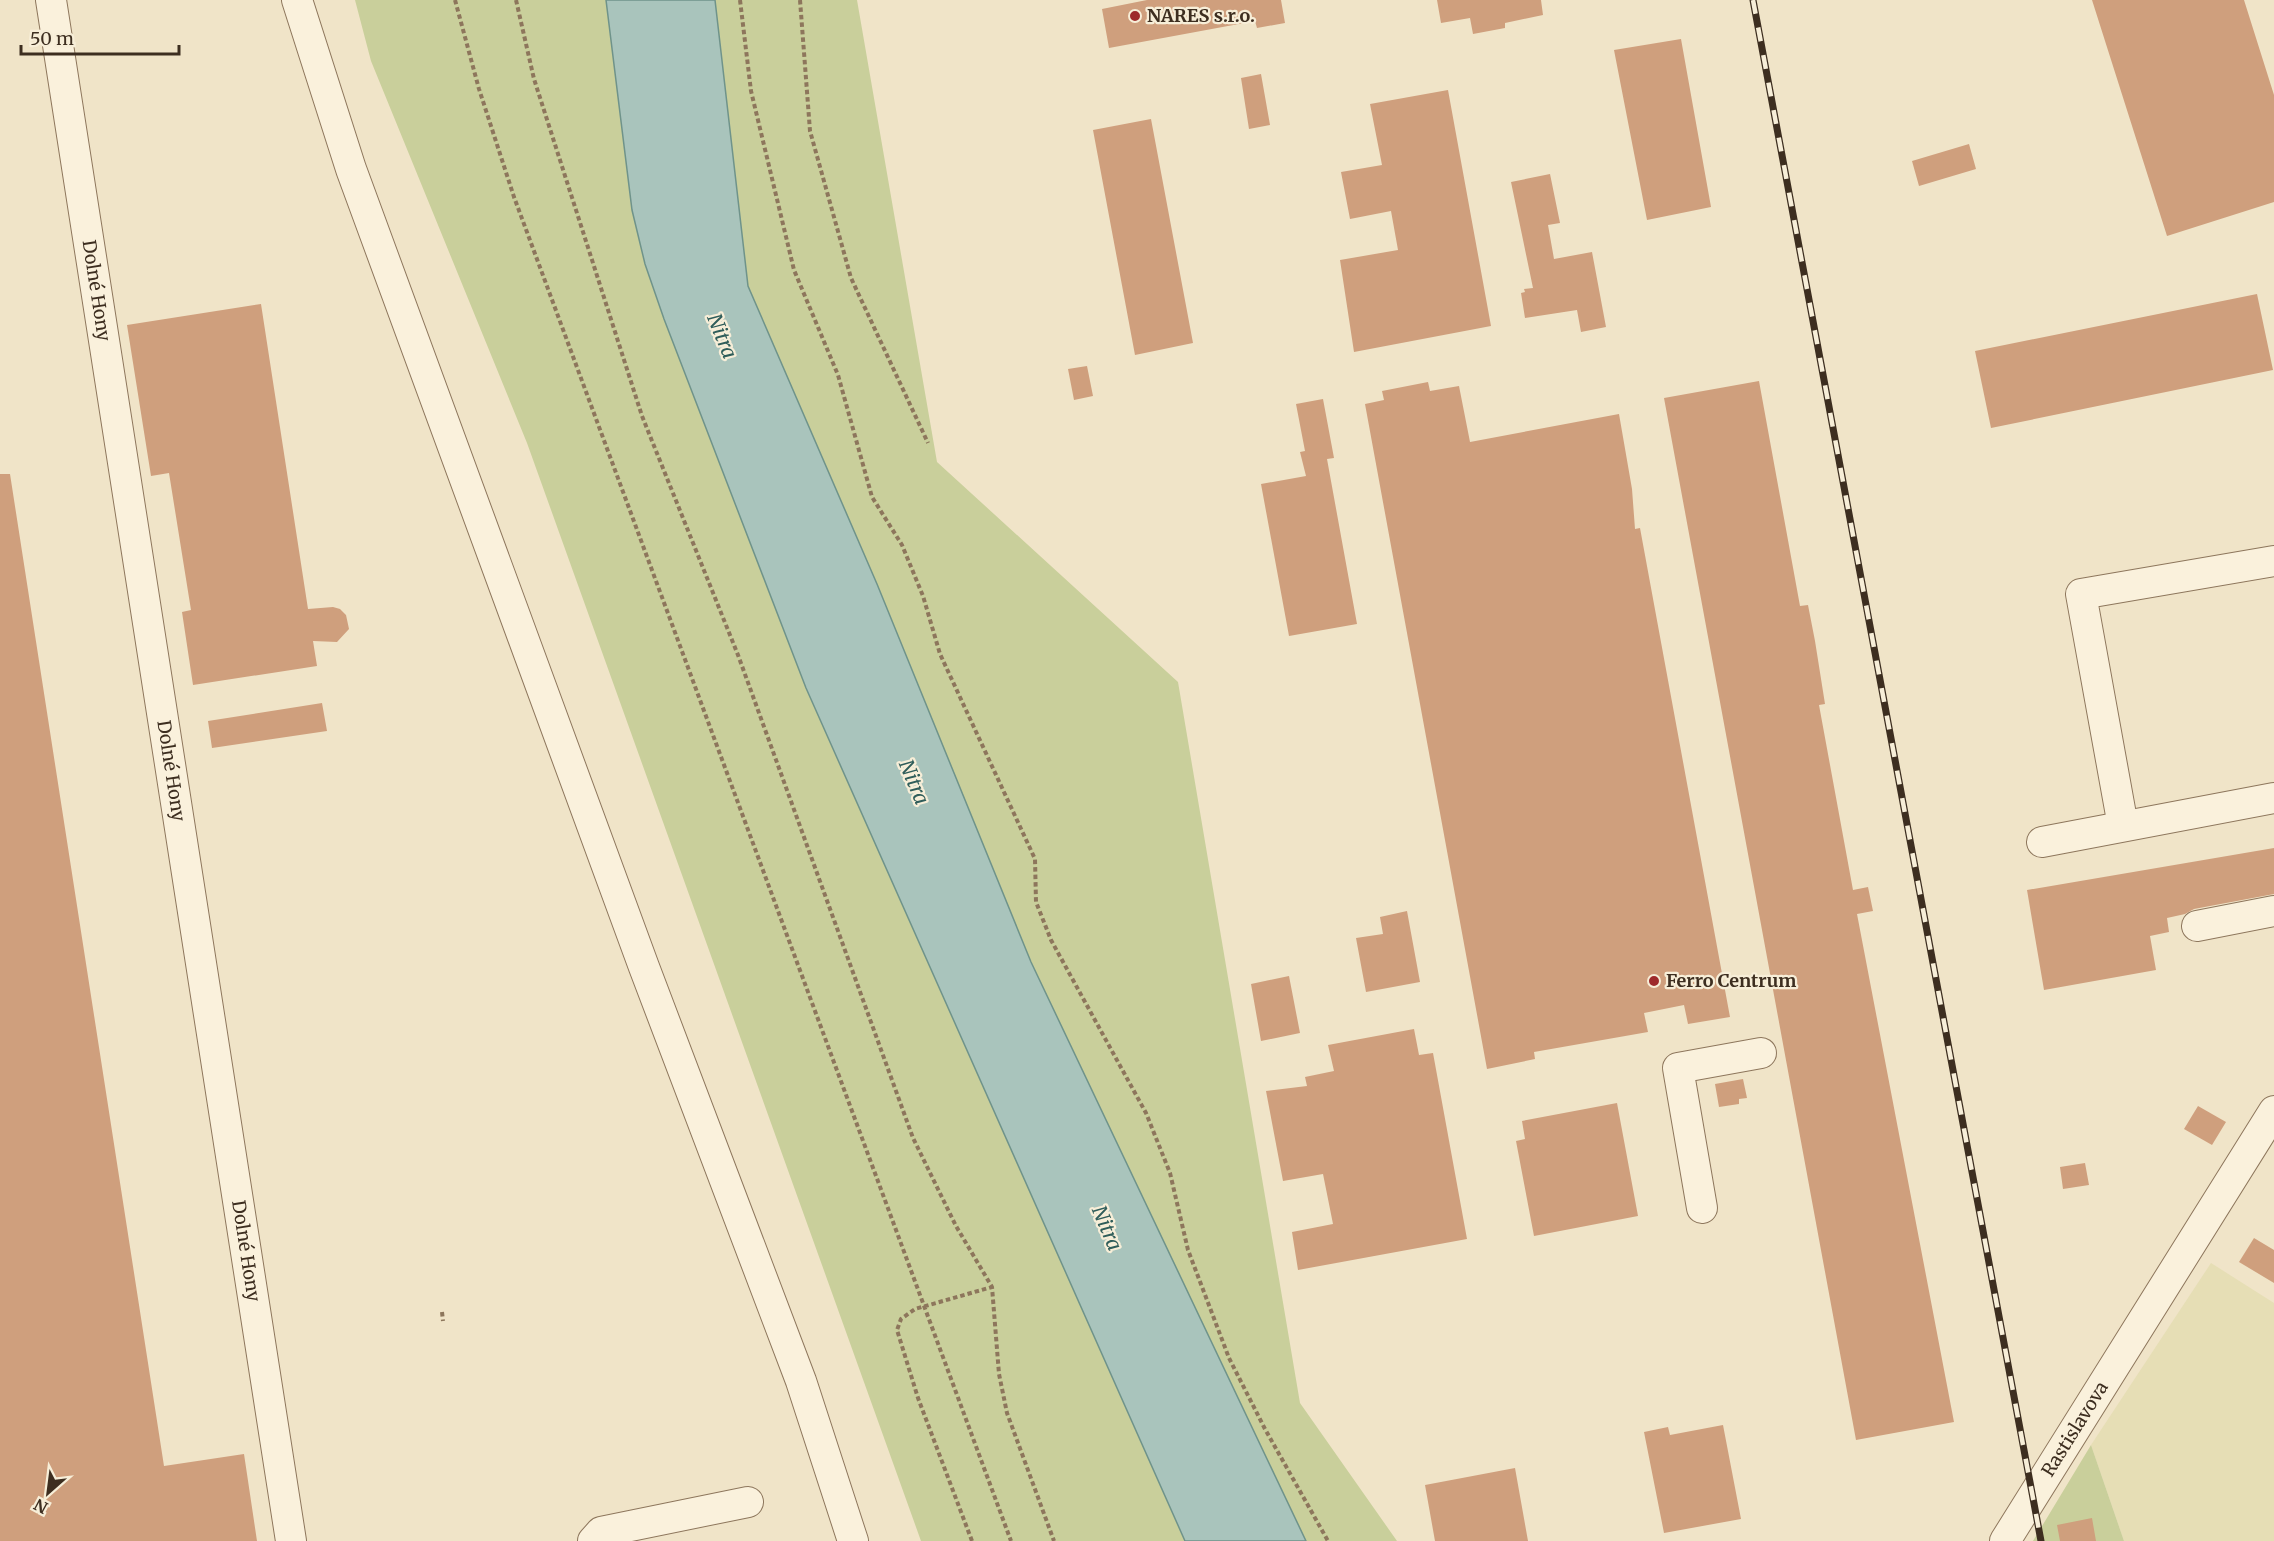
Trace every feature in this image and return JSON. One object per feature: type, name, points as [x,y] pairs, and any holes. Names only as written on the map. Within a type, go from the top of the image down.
[{"type":"street","name":"Dolné Hony","points":[[51,0],[291,1541]]},
{"type":"street","points":[[297,0],[351,169],[644,968],[801,1381],[853,1541]]},
{"type":"street","points":[[2123,826],[2081,594],[2274,561]]},
{"type":"street","points":[[2042,842],[2274,798]]},
{"type":"street","points":[[2197,926],[2274,911]]},
{"type":"street","points":[[1702,1208],[1678,1068],[1761,1053]]},
{"type":"street","name":"Rastislavova","points":[[2005,1541],[2274,1111]]},
{"type":"street","points":[[593,1541],[601,1532],[748,1502]]},
{"type":"path","points":[[455,0],[478,89],[514,197],[1011,1541]]},
{"type":"path","points":[[516,0],[534,79],[642,416],[738,655],[913,1138],[956,1226],[992,1287],[999,1374],[1007,1413],[1054,1541]]},
{"type":"path","points":[[740,0],[751,91],[794,270],[838,375],[872,497],[902,545],[923,596],[940,654],[1035,859],[1036,902],[1051,940],[1146,1113],[1170,1173],[1188,1250],[1229,1358],[1265,1430],[1328,1541]]},
{"type":"path","points":[[800,0],[810,130],[851,278],[928,443]]},
{"type":"path","points":[[972,1541],[899,1343],[897,1330],[901,1319],[924,1307],[992,1287]]},
{"type":"path","points":[[442,1312],[443,1321]]},
{"type":"shaded area","points":[[2211,1263],[2274,1303],[2274,1541],[2124,1541],[2091,1445]]},
{"type":"green space","points":[[355,0],[606,0],[632,210],[645,264],[664,319],[806,688],[1185,1541],[921,1541],[527,443],[371,61]]},
{"type":"green space","points":[[715,0],[857,0],[937,462],[1178,682],[1300,1403],[1397,1541],[1306,1541],[1031,962],[877,584],[748,286]]},
{"type":"green space","points":[[2091,1445],[2124,1541],[2033,1541]]},
{"type":"water","name":"Nitra","points":[[606,0],[715,0],[748,286],[877,584],[1031,962],[1306,1541],[1185,1541],[806,688],[664,319],[645,264],[632,210]]},
{"type":"building","points":[[1147,0],[1281,0],[1285,23],[1257,28],[1255,21],[1109,48],[1102,9]]},
{"type":"building","points":[[1437,0],[1541,0],[1543,15],[1505,23],[1505,28],[1473,34],[1470,18],[1441,23]]},
{"type":"building","points":[[2092,0],[2244,0],[2274,95],[2274,202],[2167,236]]},
{"type":"building","points":[[1681,39],[1711,207],[1647,220],[1614,50]]},
{"type":"building","points":[[1261,74],[1270,125],[1249,129],[1241,78]]},
{"type":"building","points":[[1448,90],[1491,326],[1354,352],[1340,260],[1398,250],[1391,211],[1350,219],[1341,172],[1382,165],[1370,104]]},
{"type":"building","points":[[1151,119],[1193,343],[1135,355],[1093,130]]},
{"type":"building","points":[[1969,144],[1976,169],[1919,186],[1912,161]]},
{"type":"building","points":[[1550,174],[1560,223],[1548,225],[1554,259],[1592,252],[1606,327],[1581,332],[1577,310],[1525,318],[1521,293],[1525,292],[1524,289],[1533,288],[1511,182]]},
{"type":"building","points":[[2257,294],[2273,370],[1991,428],[1975,351]]},
{"type":"building","points":[[261,304],[308,609],[333,607],[340,609],[346,615],[349,629],[337,642],[313,641],[317,666],[193,685],[182,612],[191,610],[169,473],[151,476],[127,325]]},
{"type":"building","points":[[1087,366],[1093,396],[1074,400],[1068,369]]},
{"type":"building","points":[[1759,381],[1800,606],[1808,605],[1815,641],[1825,704],[1819,705],[1853,890],[1868,887],[1873,911],[1857,914],[1954,1422],[1856,1440],[1664,398]]},
{"type":"building","points":[[1428,382],[1430,391],[1459,386],[1470,442],[1619,414],[1632,489],[1635,529],[1640,528],[1730,1017],[1688,1024],[1684,1005],[1644,1013],[1648,1032],[1534,1052],[1535,1059],[1487,1069],[1365,404],[1384,400],[1382,391]]},
{"type":"building","points":[[1323,399],[1334,458],[1327,459],[1357,624],[1289,636],[1261,484],[1306,476],[1300,452],[1305,451],[1296,404]]},
{"type":"building","points":[[0,474],[10,474],[164,1466],[244,1454],[257,1541],[0,1541]]},
{"type":"building","points":[[322,703],[327,731],[212,748],[208,721]]},
{"type":"building","points":[[2274,848],[2274,894],[2194,909],[2185,914],[2167,918],[2169,932],[2150,936],[2156,970],[2044,990],[2027,890]]},
{"type":"building","points":[[1407,911],[1420,982],[1366,992],[1356,938],[1383,934],[1380,917]]},
{"type":"building","points":[[1289,976],[1300,1033],[1261,1041],[1251,984]]},
{"type":"building","points":[[1414,1029],[1419,1055],[1433,1053],[1467,1239],[1298,1270],[1292,1232],[1333,1224],[1323,1174],[1283,1181],[1266,1091],[1307,1086],[1305,1077],[1334,1071],[1328,1045]]},
{"type":"building","points":[[1743,1079],[1747,1098],[1739,1099],[1739,1104],[1719,1107],[1715,1084]]},
{"type":"building","points":[[1617,1103],[1638,1216],[1534,1236],[1516,1141],[1525,1139],[1522,1121]]},
{"type":"building","points":[[2198,1106],[2226,1122],[2212,1145],[2184,1129]]},
{"type":"building","points":[[2085,1163],[2089,1185],[2063,1189],[2060,1167]]},
{"type":"building","points":[[2254,1238],[2274,1250],[2274,1283],[2239,1262]]},
{"type":"building","points":[[1723,1425],[1741,1519],[1664,1533],[1644,1432],[1668,1427],[1670,1435]]},
{"type":"building","points":[[1515,1468],[1528,1541],[1435,1541],[1425,1485]]},
{"type":"building","points":[[2092,1518],[2096,1541],[2060,1541],[2057,1525]]},
{"type":"railway","points":[[1753,0],[2041,1541]]},
{"type":"place","name":"NARES s.r.o.","points":[[1135,16]]},
{"type":"place","name":"Ferro Centrum","points":[[1654,981]]}]
